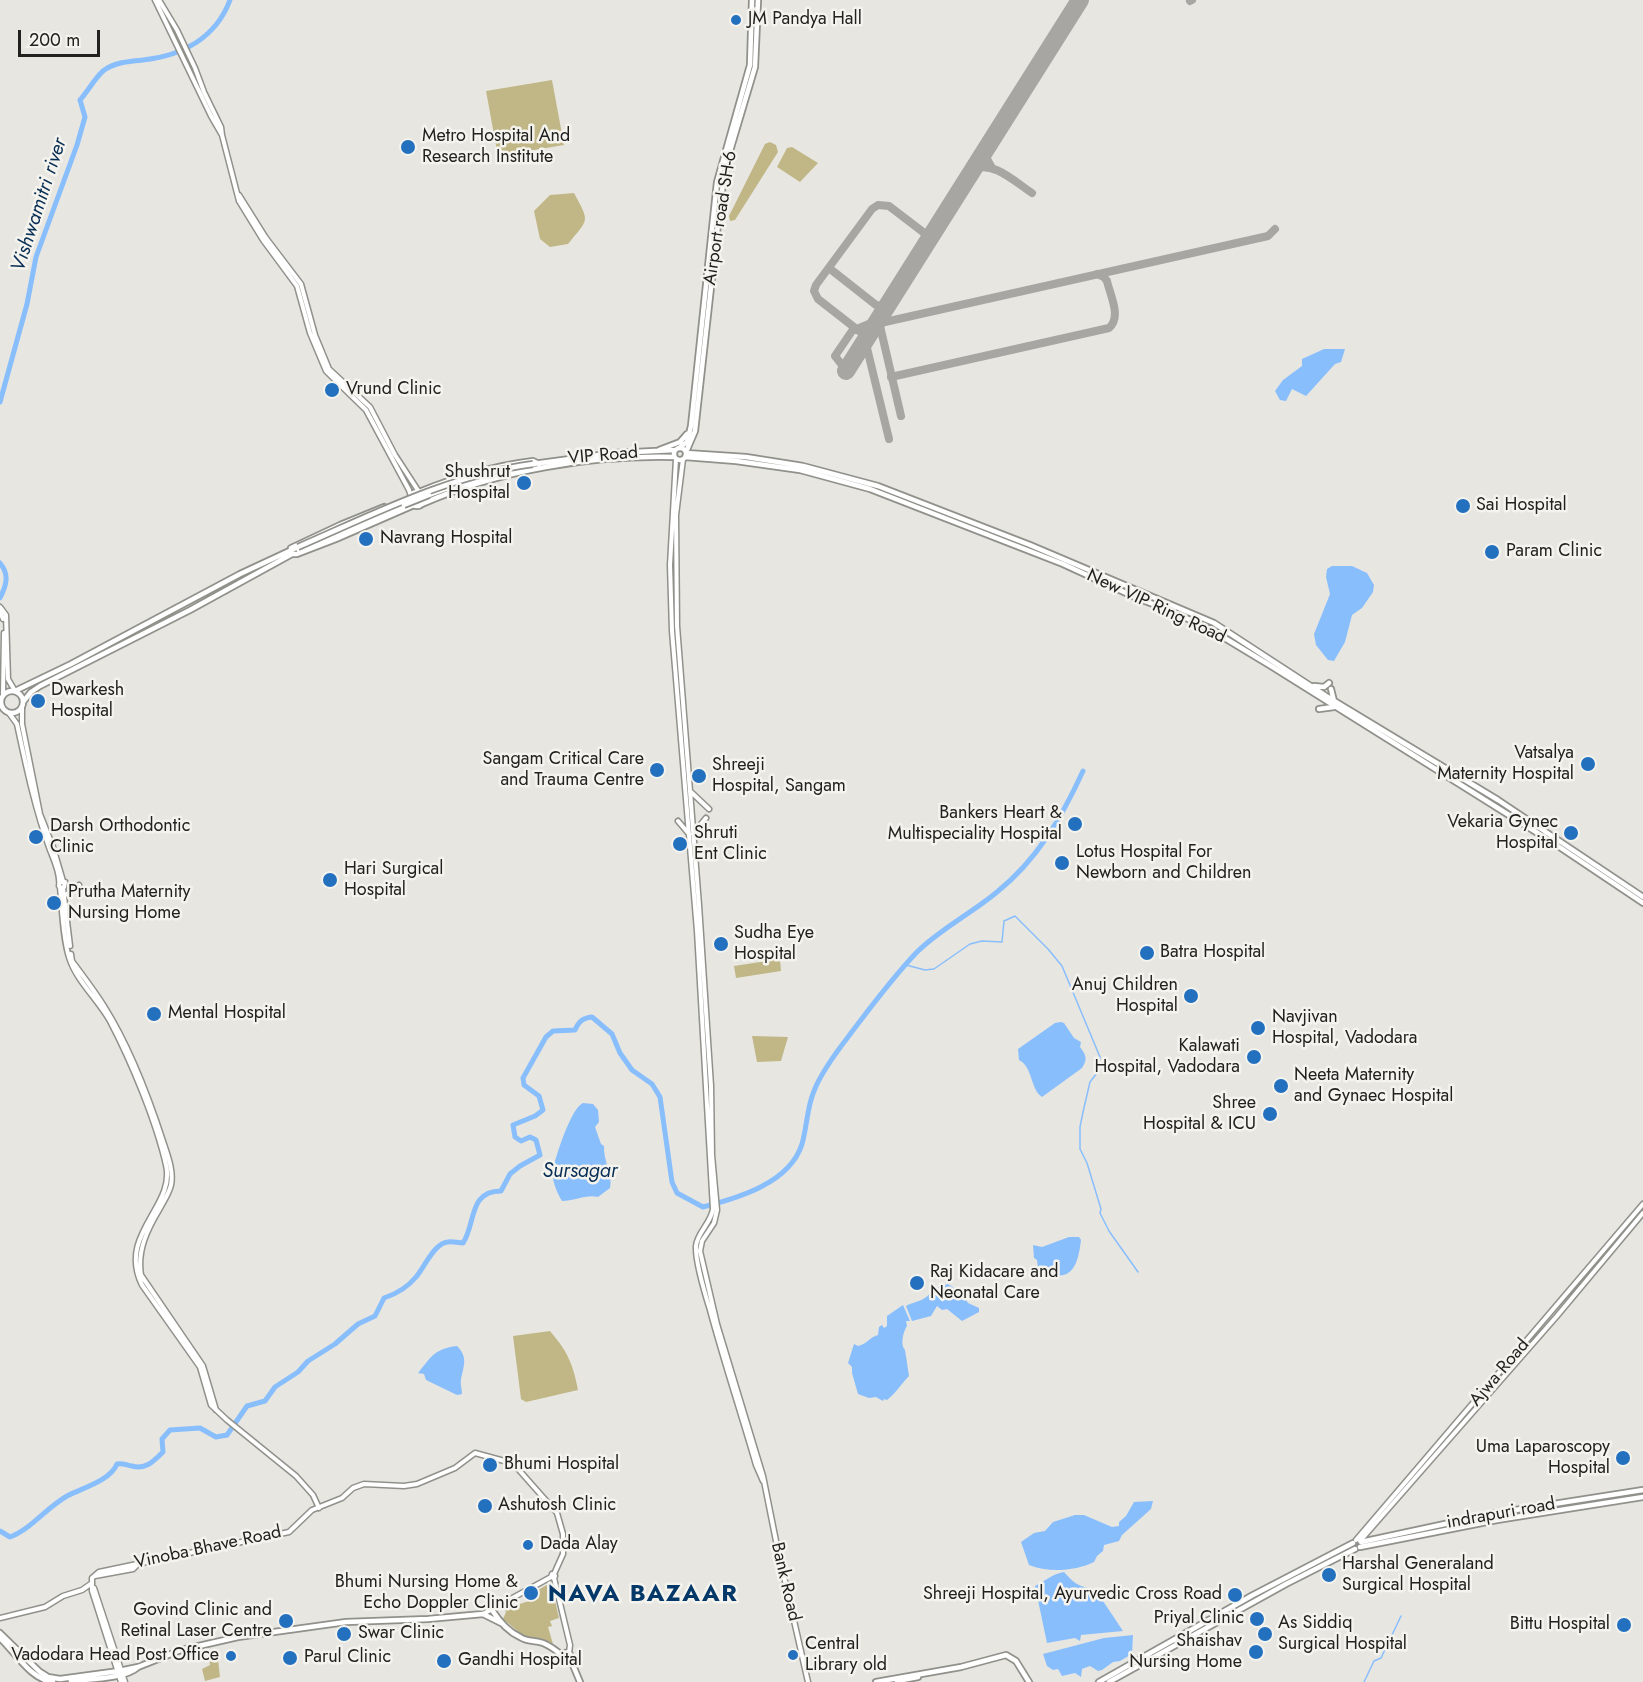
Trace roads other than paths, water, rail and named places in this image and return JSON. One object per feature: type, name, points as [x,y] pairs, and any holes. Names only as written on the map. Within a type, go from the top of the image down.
[{"type":"main road","points":[[157,0],[177,30],[221,127],[239,201],[297,286],[310,333],[326,371],[366,410],[409,490],[411,502],[414,505]]},
{"type":"main road","points":[[157,0],[222,135]]},
{"type":"main road","points":[[691,834],[671,611],[670,556],[682,456],[690,437],[720,169],[735,126],[750,65],[755,0]]},
{"type":"main road","points":[[236,189],[266,238],[301,284],[315,335],[329,369],[370,407],[395,455],[424,496],[422,504]]},
{"type":"main road","name":"Airport road SH-6","points":[[690,437],[696,423],[717,203]]},
{"type":"main road","points":[[654,452],[680,442],[690,430]]},
{"type":"main road","points":[[677,449],[690,437]]},
{"type":"main road","points":[[677,449],[682,456],[676,515],[675,571],[679,672],[691,834]]},
{"type":"main road","points":[[677,449],[682,456]]},
{"type":"main road","name":"VIP Road","points":[[537,466],[612,453],[667,452],[677,449]]},
{"type":"main road","name":"New VIP Ring Road","points":[[682,456],[700,454],[750,457],[806,466],[878,486],[1063,564],[1211,630],[1404,746],[1643,903]]},
{"type":"main road","name":"VIP Road","points":[[537,466],[622,458],[682,456]]},
{"type":"main road","name":"New VIP Ring Road","points":[[682,456],[800,470],[915,503],[1049,552],[1214,623],[1311,686],[1334,704]]},
{"type":"main road","points":[[291,552],[292,546],[411,496],[415,492],[460,476],[485,469],[533,461],[537,466]]},
{"type":"main road","points":[[15,692],[240,574],[291,552],[297,554],[468,485],[537,466]]},
{"type":"main road","points":[[1,611],[5,681],[0,701],[2,710],[9,713],[17,712],[31,692],[40,686],[192,609],[298,548],[444,485],[495,471],[537,466]]},
{"type":"main road","points":[[1,611],[6,615],[8,679],[15,692]]},
{"type":"main road","points":[[1311,686],[1330,686],[1334,704],[1319,709]]},
{"type":"main road","points":[[2,696],[9,691],[21,696],[22,724],[39,823],[62,885],[72,961],[104,1005],[116,1026],[146,1093],[170,1165],[171,1188],[149,1226],[143,1242],[141,1275],[203,1366],[216,1410]]},
{"type":"main road","points":[[9,713],[17,724],[26,752]]},
{"type":"main road","name":"New VIP Ring Road","points":[[1404,746],[1498,800],[1643,897]]},
{"type":"main road","points":[[689,791],[709,809]]},
{"type":"main road","points":[[691,834],[706,818]]},
{"type":"main road","points":[[678,822],[691,834]]},
{"type":"main road","name":"Bank Road","points":[[691,834],[709,1086],[715,1210],[714,1223],[701,1244],[701,1256],[717,1324],[764,1481],[808,1682]]},
{"type":"main road","points":[[62,885],[69,959],[117,1035],[150,1113],[167,1166],[167,1186],[145,1225],[140,1241],[136,1266],[137,1276],[200,1367],[211,1405],[306,1485],[319,1508]]},
{"type":"main road","points":[[64,896],[79,885]]},
{"type":"main road","name":"Ajwa Road","points":[[1358,1544],[1643,1204]]},
{"type":"main road","name":"Ajwa Road","points":[[1358,1544],[1557,1316],[1643,1213]]},
{"type":"main road","name":"Vinoba Bhave Road","points":[[93,1582],[133,1569],[137,1565],[289,1532],[303,1518],[342,1498],[353,1488],[364,1484],[404,1486],[417,1484],[432,1479],[468,1460],[475,1453],[508,1462],[519,1470],[557,1513],[563,1534],[563,1554],[553,1576]]},
{"type":"main road","name":"indrapuri road","points":[[1150,1657],[1358,1544],[1496,1513],[1643,1490]]},
{"type":"main road","name":"indrapuri road","points":[[1358,1544],[1643,1497]]},
{"type":"main road","points":[[0,1638],[28,1667],[42,1678],[55,1682],[121,1673],[181,1650],[242,1636],[346,1622],[483,1614],[553,1576],[570,1646],[568,1657],[579,1682]]},
{"type":"main road","points":[[0,1619],[35,1611],[93,1582],[95,1602],[123,1682]]},
{"type":"main road","points":[[492,1610],[501,1623]]},
{"type":"main road","points":[[483,1614],[501,1623],[519,1637],[542,1642],[568,1657]]},
{"type":"main road","points":[[0,1633],[30,1664],[48,1677],[60,1679],[121,1673]]},
{"type":"main road","points":[[876,1682],[962,1667],[1006,1655],[1012,1657],[1030,1681]]},
{"type":"main road","points":[[889,1682],[961,1670],[1000,1658],[1012,1657]]},
{"type":"main road","points":[[1099,1682],[1150,1657]]},
{"type":"main road","points":[[1109,1682],[1150,1657]]},
{"type":"water","points":[[1324,349],[1345,349],[1341,362],[1335,364],[1306,396],[1292,389],[1286,401],[1280,400],[1275,391],[1283,380],[1302,366],[1302,359]]},
{"type":"water","points":[[1332,566],[1352,566],[1367,573],[1374,585],[1373,592],[1362,608],[1352,615],[1345,642],[1334,661],[1328,660],[1316,645],[1314,634],[1330,594],[1326,577],[1327,569]]},
{"type":"water","points":[[1061,1022],[1074,1038],[1081,1042],[1080,1047],[1086,1060],[1082,1068],[1042,1097],[1035,1089],[1024,1063],[1019,1060],[1018,1049],[1055,1023]]},
{"type":"water","name":"Sursagar","points":[[583,1103],[593,1104],[598,1110],[599,1122],[595,1127],[601,1144],[604,1146],[610,1188],[598,1197],[589,1196],[562,1201],[556,1190],[553,1169],[569,1123],[578,1107]]},
{"type":"water","points":[[1069,1237],[1079,1237],[1081,1240],[1079,1254],[1071,1271],[1059,1276],[1038,1268],[1033,1245],[1042,1247]]},
{"type":"water","points":[[948,1284],[962,1294],[968,1303],[979,1308],[979,1312],[962,1321],[947,1309],[942,1310],[937,1306],[931,1316],[912,1321],[906,1306],[924,1298],[932,1289]]},
{"type":"water","points":[[903,1305],[910,1321],[906,1321],[907,1326],[902,1342],[909,1376],[887,1400],[858,1394],[852,1367],[848,1363],[854,1344],[861,1345],[878,1335],[879,1327],[887,1326],[887,1316]]},
{"type":"water","points":[[457,1346],[463,1354],[464,1361],[462,1394],[457,1395],[426,1380],[424,1374],[418,1373],[438,1351]]},
{"type":"water","points":[[1153,1501],[1151,1509],[1122,1535],[1119,1541],[1104,1545],[1103,1551],[1094,1562],[1062,1570],[1029,1565],[1021,1542],[1034,1533],[1045,1531],[1053,1522],[1075,1515],[1084,1515],[1112,1527],[1119,1526],[1119,1522],[1126,1516],[1134,1502]]},
{"type":"water","points":[[1064,1572],[1080,1586],[1107,1593],[1103,1601],[1123,1631],[1081,1635],[1080,1641],[1075,1638],[1047,1643],[1035,1586]]},
{"type":"water","points":[[1133,1635],[1132,1654],[1113,1662],[1102,1670],[1098,1671],[1090,1666],[1082,1669],[1081,1677],[1075,1673],[1062,1676],[1058,1669],[1053,1670],[1047,1666],[1043,1654],[1104,1638]]},
{"type":"waterway","name":"Vishwamitri river","points":[[0,402],[27,304],[36,257],[85,117],[80,100],[97,77],[107,68],[157,58],[196,43],[216,25],[230,0]]},
{"type":"waterway","name":"Vishwamitri river","points":[[0,563],[6,580],[0,598]]},
{"type":"waterway","points":[[0,1531],[10,1537],[17,1534],[67,1496],[108,1475],[117,1464],[137,1467],[149,1464],[163,1452],[162,1439],[170,1430],[200,1428],[216,1437],[227,1435],[247,1406],[265,1401],[275,1387],[298,1372],[308,1361],[335,1344],[358,1324],[375,1316],[384,1298],[409,1284],[438,1247],[443,1243],[463,1243],[478,1202],[483,1196],[490,1192],[501,1191],[510,1174],[540,1155],[536,1140],[530,1137],[521,1141],[515,1137],[513,1125],[543,1110],[539,1096],[524,1085],[523,1078],[546,1037],[553,1031],[575,1030],[582,1020],[592,1017],[612,1034],[620,1053],[632,1070],[652,1084],[660,1097],[672,1182],[677,1193],[703,1207],[732,1199],[775,1179],[796,1158],[802,1144],[814,1091],[844,1042],[917,952],[997,892],[1024,866],[1057,821],[1083,771]]},
{"type":"waterway","points":[[906,965],[925,970],[934,969],[970,944],[982,941],[1002,942],[1004,921],[1015,916],[1062,966],[1100,1057],[1097,1073],[1090,1082],[1083,1112],[1080,1149],[1087,1163],[1101,1209],[1100,1213],[1109,1231],[1138,1272]]},
{"type":"waterway","points":[[1364,1682],[1374,1661],[1381,1658],[1401,1616]]},
{"type":"place","name":"JM Pandya Hall","points":[[736,20]]},
{"type":"place","name":"Metro Hospital And Research Institute","points":[[408,147]]},
{"type":"place","name":"Vrund Clinic","points":[[332,390]]},
{"type":"place","name":"Shushrut Hospital","points":[[524,483]]},
{"type":"place","name":"Sai Hospital","points":[[1463,506]]},
{"type":"place","name":"Navrang Hospital","points":[[366,539]]},
{"type":"place","name":"Param Clinic","points":[[1492,552]]},
{"type":"place","name":"Dwarkesh Hospital","points":[[38,701]]},
{"type":"place","name":"Vatsalya Maternity Hospital","points":[[1588,764]]},
{"type":"place","name":"Sangam Critical Care and Trauma Centre","points":[[657,770]]},
{"type":"place","name":"Shreeji Hospital, Sangam","points":[[699,776]]},
{"type":"place","name":"Bankers Heart & Multispeciality Hospital","points":[[1075,824]]},
{"type":"place","name":"Vekaria Gynec Hospital","points":[[1571,833]]},
{"type":"place","name":"Darsh Orthodontic Clinic","points":[[36,837]]},
{"type":"place","name":"Shruti Ent Clinic","points":[[680,844]]},
{"type":"place","name":"Lotus Hospital For Newborn and Children","points":[[1062,863]]},
{"type":"place","name":"Hari Surgical Hospital","points":[[330,880]]},
{"type":"place","name":"Prutha Maternity Nursing Home","points":[[54,903]]},
{"type":"place","name":"Sudha Eye Hospital","points":[[721,944]]},
{"type":"place","name":"Batra Hospital","points":[[1147,953]]},
{"type":"place","name":"Anuj Children Hospital","points":[[1191,996]]},
{"type":"place","name":"Mental Hospital","points":[[154,1014]]},
{"type":"place","name":"Navjivan Hospital, Vadodara","points":[[1258,1028]]},
{"type":"place","name":"Kalawati Hospital, Vadodara","points":[[1254,1057]]},
{"type":"place","name":"Neeta Maternity and Gynaec Hospital","points":[[1281,1086]]},
{"type":"place","name":"Shree Hospital & ICU","points":[[1270,1114]]},
{"type":"place","name":"Raj Kidacare and Neonatal Care","points":[[917,1283]]},
{"type":"place","name":"Uma Laparoscopy Hospital","points":[[1623,1458]]},
{"type":"place","name":"Bhumi Hospital","points":[[490,1465]]},
{"type":"place","name":"Ashutosh Clinic","points":[[485,1506]]},
{"type":"place","name":"Dada Alay","points":[[528,1545]]},
{"type":"place","name":"Harshal Generaland Surgical Hospital","points":[[1329,1575]]},
{"type":"place","name":"Bhumi Nursing Home & Echo Doppler Clinic","points":[[531,1593]]},
{"type":"place","name":"Shreeji Hospital, Ayurvedic Cross Road","points":[[1235,1595]]},
{"type":"place","name":"Priyal Clinic","points":[[1257,1619]]},
{"type":"place","name":"Govind Clinic and Retinal Laser Centre","points":[[286,1621]]},
{"type":"place","name":"Bittu Hospital","points":[[1624,1625]]},
{"type":"place","name":"Swar Clinic","points":[[344,1634]]},
{"type":"place","name":"As Siddiq Surgical Hospital","points":[[1265,1634]]},
{"type":"place","name":"Shaishav Nursing Home","points":[[1256,1652]]},
{"type":"place","name":"Central Library old","points":[[793,1655]]},
{"type":"place","name":"Vadodara Head Post Office","points":[[231,1656]]},
{"type":"place","name":"Parul Clinic","points":[[290,1658]]},
{"type":"place","name":"Gandhi Hospital","points":[[444,1661]]},
{"type":"district","name":"NAVA BAZAAR","points":[[643,1595]]}]
